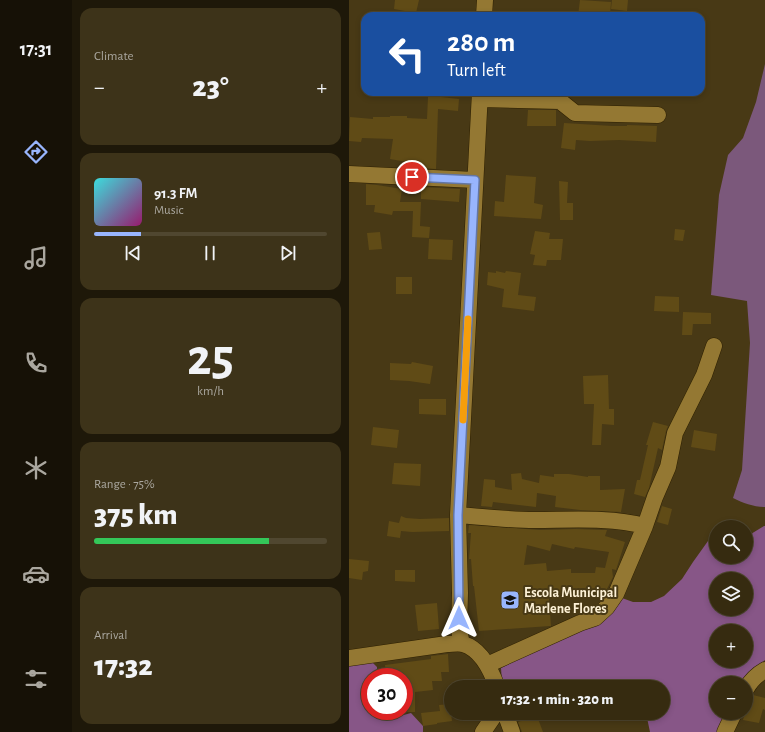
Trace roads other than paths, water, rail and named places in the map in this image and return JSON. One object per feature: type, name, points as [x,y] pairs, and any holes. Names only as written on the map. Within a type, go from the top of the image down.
[{"type":"street","points":[[484,12],[485,0]]},
{"type":"street","points":[[454,644],[459,630],[460,593],[458,515],[480,96]]},
{"type":"street","points":[[493,96],[560,101],[575,113],[658,116]]},
{"type":"street","points":[[349,174],[475,180]]},
{"type":"street","points":[[487,664],[579,623],[595,618],[607,607],[616,594],[645,526],[655,496],[668,467],[675,433],[704,375],[714,346]]},
{"type":"street","points":[[458,515],[532,520],[601,520],[634,523],[645,526]]},
{"type":"street","points":[[349,658],[454,644],[475,650],[487,664],[495,680]]},
{"type":"street","points":[[753,679],[756,675],[765,670]]},
{"type":"street","points":[[483,732],[491,720]]},
{"type":"street","points":[[508,720],[512,732]]},
{"type":"street","points":[[725,732],[731,720]]},
{"type":"place","name":"Escola Municipal Marlene Flores","points":[[510,600]]}]
